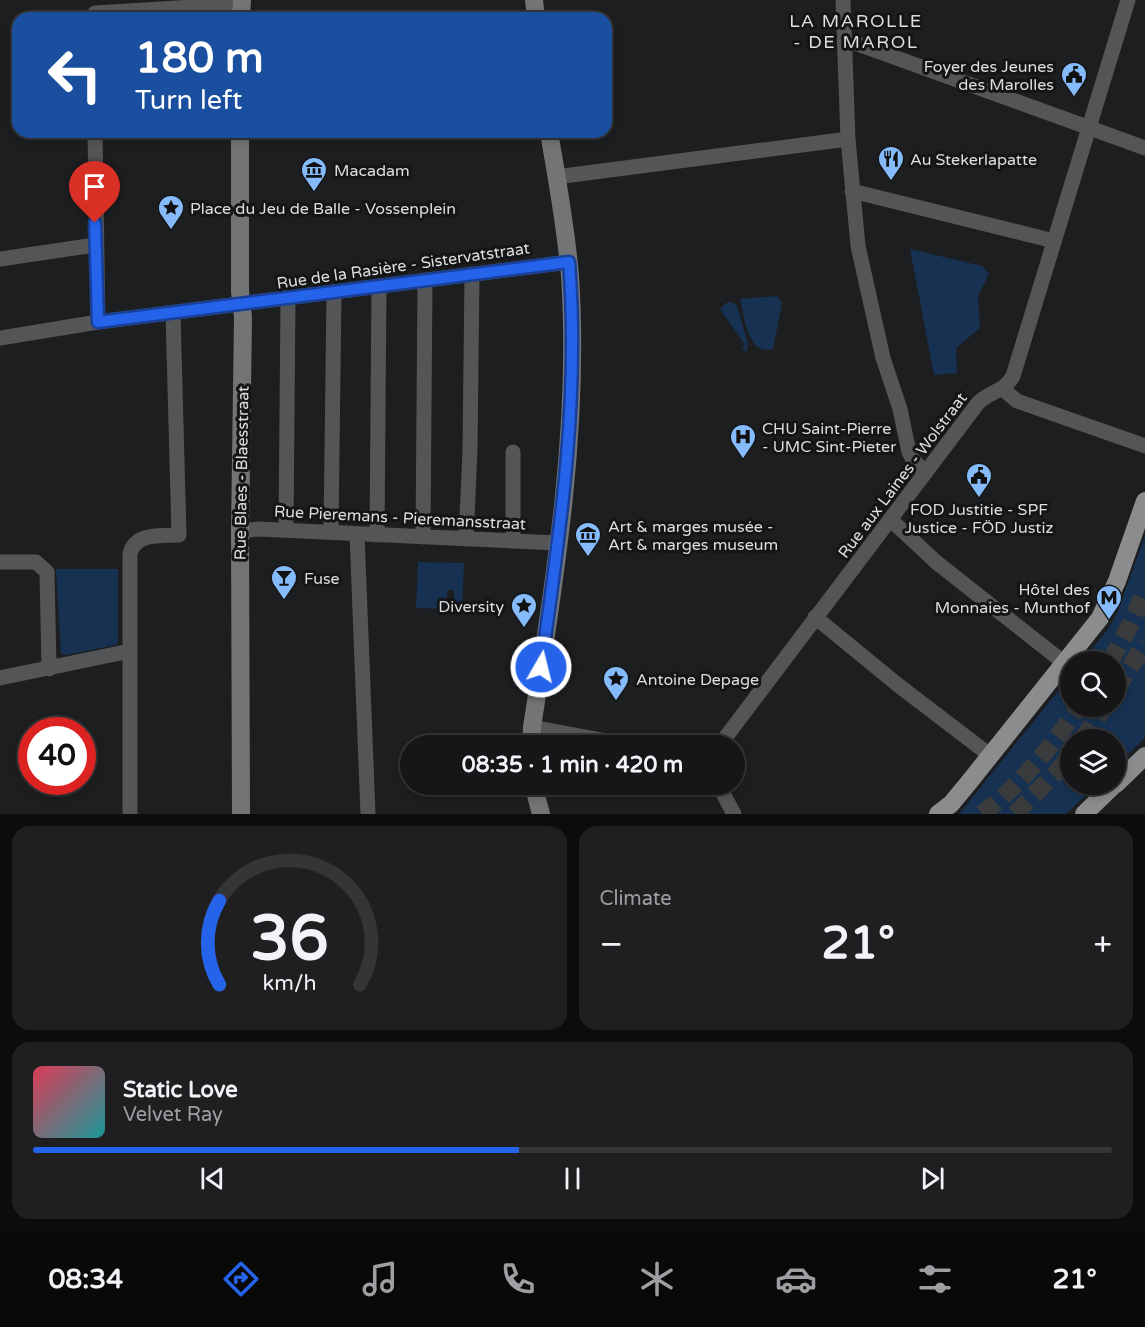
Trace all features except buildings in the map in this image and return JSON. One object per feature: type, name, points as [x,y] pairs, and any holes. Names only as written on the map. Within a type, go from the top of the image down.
[{"type":"main road","points":[[1073,651],[1100,618],[1117,581],[1145,501]]},
{"type":"main road","points":[[938,814],[951,804],[991,756],[1060,667]]},
{"type":"main road","points":[[1126,774],[1145,756]]},
{"type":"main road","points":[[1084,814],[1104,795]]},
{"type":"street","points":[[843,0],[848,139],[858,246],[883,358],[900,409],[911,457],[925,472]]},
{"type":"street","points":[[1128,0],[1013,376],[1004,388],[1017,400],[1145,447]]},
{"type":"street","points":[[120,12],[242,7]]},
{"type":"street","points":[[845,43],[855,44],[1145,148]]},
{"type":"street","points":[[95,138],[98,322]]},
{"type":"street","name":"Rue Blaes - Blaesstraat","points":[[240,138],[241,814]]},
{"type":"street","points":[[532,735],[569,441],[572,358],[567,239],[550,138]]},
{"type":"street","points":[[556,177],[848,139]]},
{"type":"street","points":[[852,191],[1053,241]]},
{"type":"street","points":[[0,259],[96,245]]},
{"type":"street","name":"Rue de la Rasière - Sistervatstraat","points":[[241,304],[569,262]]},
{"type":"street","points":[[466,539],[472,274]]},
{"type":"street","points":[[423,537],[425,280]]},
{"type":"street","points":[[377,535],[379,286]]},
{"type":"street","points":[[331,532],[334,293]]},
{"type":"street","points":[[286,530],[288,298]]},
{"type":"street","points":[[0,338],[98,322],[241,304]]},
{"type":"street","points":[[130,814],[131,549],[138,541],[150,537],[179,535],[173,313]]},
{"type":"street","name":"Rue aux Laines - Wolstraat","points":[[726,735],[978,404],[989,394],[1004,388]]},
{"type":"street","points":[[513,452],[513,541]]},
{"type":"street","points":[[890,519],[936,562],[1060,659]]},
{"type":"street","name":"Rue Pieremans - Pieremansstraat","points":[[240,531],[286,530],[558,543]]},
{"type":"street","points":[[357,534],[368,814]]},
{"type":"street","points":[[0,562],[36,562],[47,572],[49,669]]},
{"type":"street","points":[[816,617],[898,685],[991,756]]},
{"type":"street","points":[[0,678],[130,651]]},
{"type":"street","points":[[537,795],[541,814]]},
{"type":"street","points":[[724,795],[734,814]]},
{"type":"shaded area","points":[[910,249],[982,266],[989,274],[978,296],[980,328],[956,348],[957,373],[934,375]]},
{"type":"shaded area","points":[[777,296],[782,303],[773,349],[764,350],[752,341],[740,299]]},
{"type":"shaded area","points":[[732,302],[737,306],[748,344],[746,352],[742,349],[745,345],[720,309],[726,303]]},
{"type":"shaded area","points":[[1145,536],[1145,738],[1126,756],[1126,729],[1060,729],[1060,795],[1086,795],[1066,814],[959,814],[1060,689],[1060,717],[1126,717],[1126,651],[1090,651],[1109,628],[1117,613]]},
{"type":"shaded area","points":[[418,562],[464,563],[462,610],[454,610],[454,590],[447,590],[447,609],[416,608]]},
{"type":"shaded area","points":[[56,569],[118,569],[118,642],[116,645],[61,654]]},
{"type":"tunnel","points":[[1116,651],[1145,591]]},
{"type":"tunnel","points":[[1126,674],[1145,643]]},
{"type":"tunnel","points":[[982,814],[1035,764],[1071,717]]},
{"type":"tunnel","points":[[1089,729],[1098,717]]},
{"type":"tunnel","points":[[1015,814],[1060,768]]},
{"type":"place","name":"Foyer des Jeunes des Marolles","points":[[1074,98]]},
{"type":"place","name":"Au Stekerlapatte","points":[[891,182]]},
{"type":"place","name":"Macadam","points":[[314,193]]},
{"type":"place","name":"Place du Jeu de Balle - Vossenplein","points":[[171,231]]},
{"type":"place","name":"CHU Saint-Pierre - UMC Sint-Pieter","points":[[743,460]]},
{"type":"place","name":"FOD Justitie - SPF Justice - FÖD Justiz","points":[[979,499]]},
{"type":"place","name":"Art & marges musée - Art & marges museum","points":[[588,558]]},
{"type":"place","name":"Fuse","points":[[284,601]]},
{"type":"place","name":"Hôtel des Monnaies - Munthof","points":[[1109,621]]},
{"type":"place","name":"Diversity","points":[[524,629]]},
{"type":"place","name":"Antoine Depage","points":[[616,702]]},
{"type":"district","name":"LA MAROLLE - DE MAROL","points":[[856,31]]},
{"type":"route","points":[[95,223],[98,322],[569,262],[572,358],[569,441],[541,667]]}]
